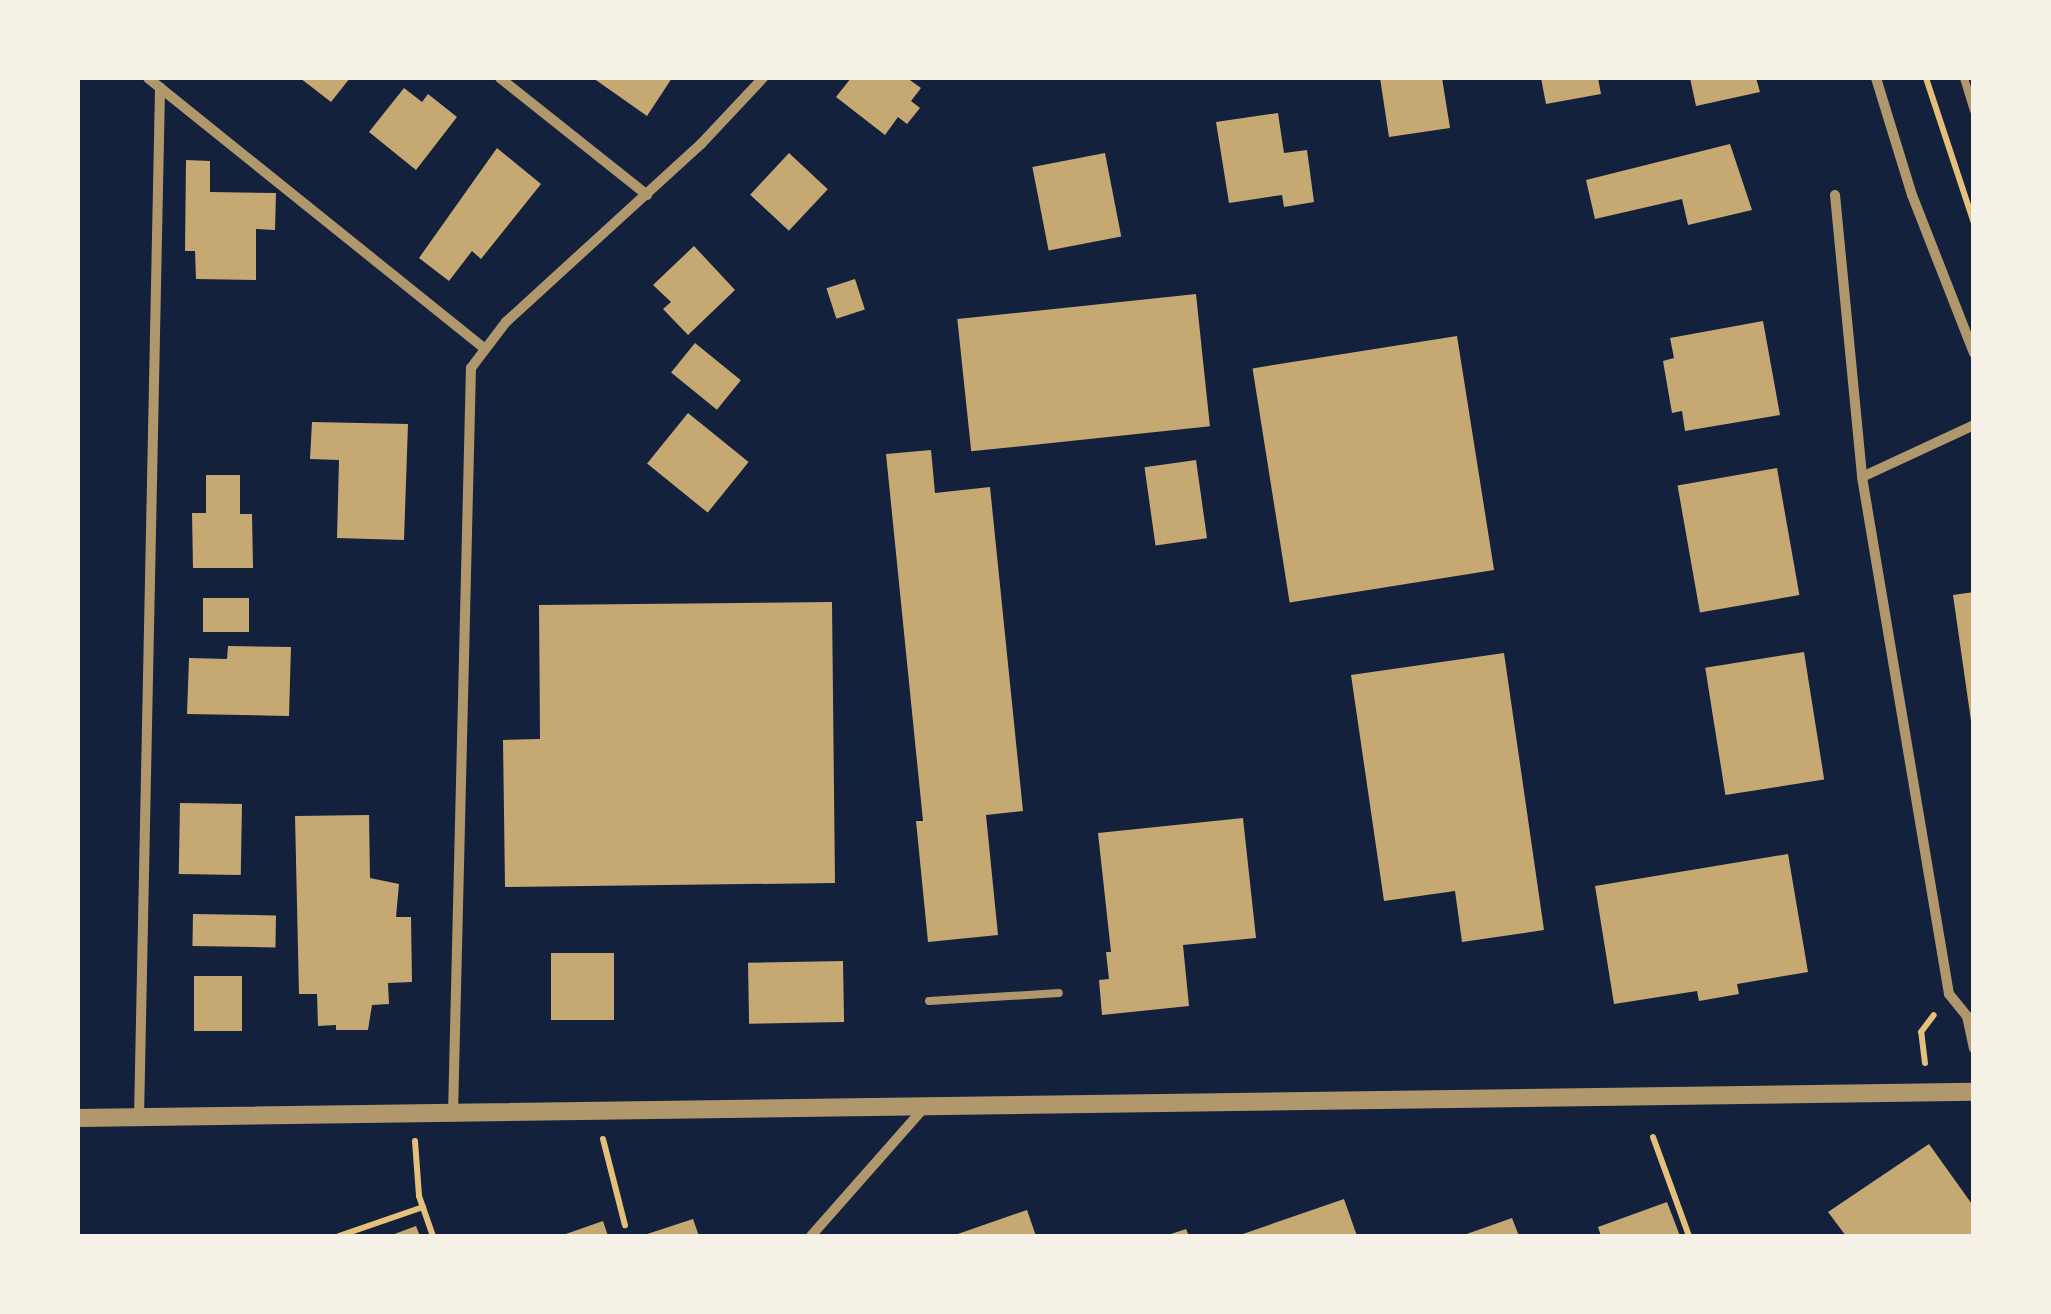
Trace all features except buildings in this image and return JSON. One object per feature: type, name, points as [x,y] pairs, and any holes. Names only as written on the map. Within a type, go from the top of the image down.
[{"type":"street","points":[[148,78],[483,346]]},
{"type":"street","points":[[500,78],[647,195]]},
{"type":"street","points":[[453,1115],[468,382],[483,346],[647,195],[763,78]]},
{"type":"street","points":[[1876,78],[1912,195],[1974,354]]},
{"type":"street","points":[[138,1118],[160,87]]},
{"type":"street","points":[[1835,195],[1862,476],[1949,994],[1967,1016],[1974,1048]]},
{"type":"street","points":[[1862,476],[1974,425]]},
{"type":"street","points":[[78,1118],[1974,1092]]},
{"type":"street","points":[[811,1236],[924,1108]]},
{"type":"lane","points":[[1964,78],[1974,111]]},
{"type":"lane","points":[[929,1001],[1059,993]]},
{"type":"path","points":[[1926,78],[1974,222]]},
{"type":"path","points":[[1929,1093],[1922,1032],[1949,994]]},
{"type":"path","points":[[603,1113],[603,1153],[625,1225]]},
{"type":"path","points":[[414,1115],[423,1208],[433,1236]]},
{"type":"path","points":[[1654,1137],[1690,1236]]},
{"type":"path","points":[[339,1236],[423,1208]]}]
